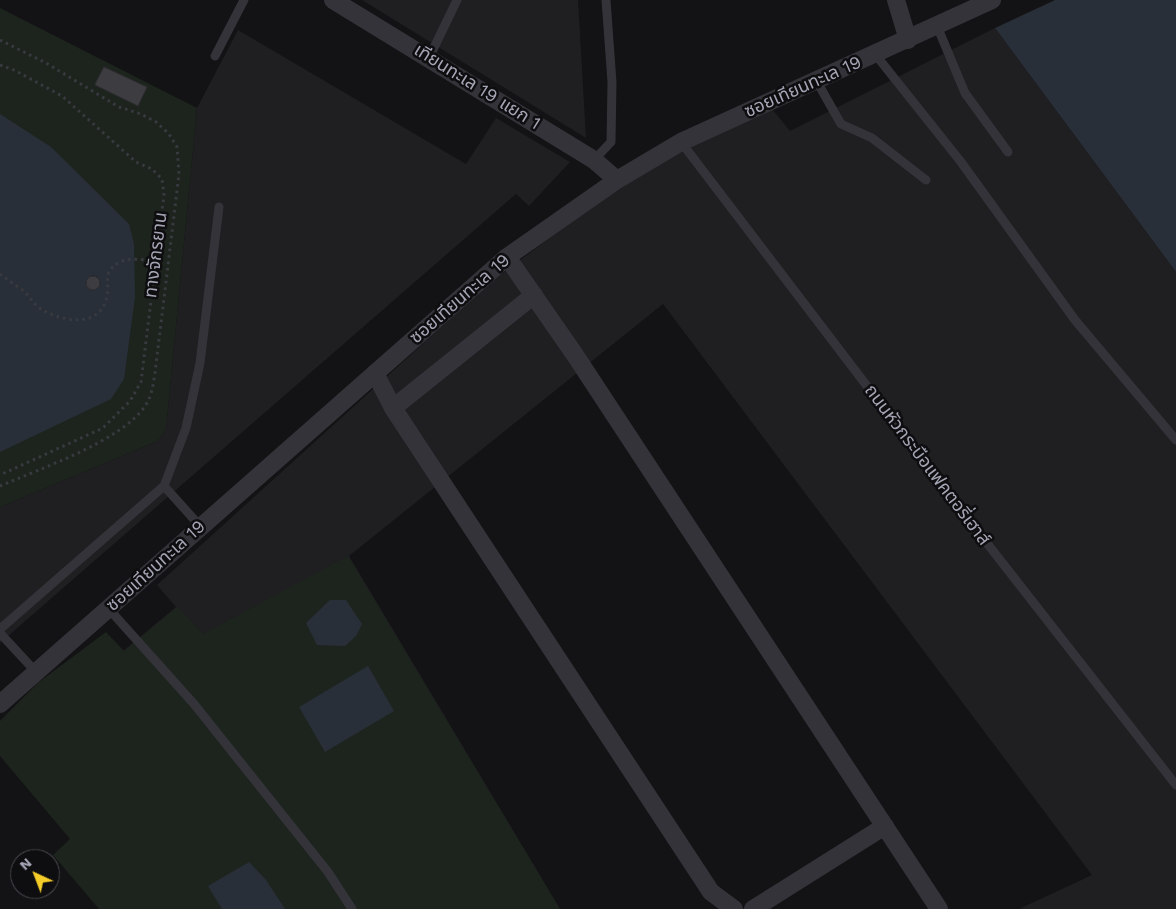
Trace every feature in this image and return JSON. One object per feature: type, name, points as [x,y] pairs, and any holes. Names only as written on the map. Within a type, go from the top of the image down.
[{"type":"street","name":"เทียนทะเล 19 แยก 1","points":[[333,0],[594,160],[616,180]]},
{"type":"street","points":[[896,0],[908,40]]},
{"type":"street","name":"ซอยเทียนทะเล 19","points":[[0,704],[507,257],[616,180],[681,142],[992,0]]},
{"type":"street","points":[[507,257],[534,295],[939,909]]},
{"type":"street","points":[[393,408],[534,295]]},
{"type":"street","points":[[375,373],[393,408],[711,892],[734,909]]},
{"type":"street","points":[[753,909],[885,826]]},
{"type":"lane","points":[[215,56],[244,0]]},
{"type":"lane","points":[[429,58],[457,0]]},
{"type":"lane","points":[[594,160],[611,142],[612,82],[606,0]]},
{"type":"lane","points":[[937,26],[965,94],[1008,152]]},
{"type":"lane","points":[[875,54],[961,162],[1075,320],[1176,440]]},
{"type":"lane","points":[[816,80],[841,124],[872,138],[926,180]]},
{"type":"lane","name":"ถนนหัวกระบือแฟคตอรี่เฮาส์","points":[[681,142],[979,533],[1176,785]]},
{"type":"lane","points":[[36,672],[0,631],[164,486],[186,428],[200,363],[220,207]]},
{"type":"lane","points":[[164,486],[200,526]]},
{"type":"lane","points":[[108,608],[194,704],[328,872],[352,909]]},
{"type":"path","name":"ทางจักรยาน","points":[[0,40],[46,63],[119,107],[141,114],[156,122],[169,134],[176,147],[179,174],[155,373],[151,394],[145,407],[102,441],[0,486]]},
{"type":"path","points":[[0,66],[14,70],[62,96],[136,162],[152,169],[162,179],[164,194],[141,382],[130,401],[103,428],[0,474]]},
{"type":"path","points":[[0,274],[23,291],[40,308],[57,316],[77,321],[92,318],[102,309],[107,296],[106,282],[109,271],[119,262],[139,259],[156,261]]},
{"type":"shaded area","points":[[362,0],[578,0],[586,138]]},
{"type":"shaded area","points":[[1055,0],[1176,0],[1176,272],[995,28]]},
{"type":"shaded area","points":[[0,8],[197,108],[166,429],[158,441],[0,507]]},
{"type":"shaded area","points":[[995,28],[1176,272],[1176,909],[1019,909],[1092,875],[663,304],[349,556],[560,909],[123,651],[176,607],[157,585],[491,282],[656,158],[772,109],[790,131]]},
{"type":"shaded area","points":[[238,30],[466,164],[496,118],[570,162],[529,206],[516,194],[0,643],[0,507],[158,441],[166,429],[197,108]]},
{"type":"shaded area","points":[[0,114],[51,147],[129,224],[134,244],[135,297],[124,379],[111,399],[0,452]],"holes":[[[93,275],[98,277],[101,284],[94,290],[88,288],[87,279]]]},
{"type":"shaded area","points":[[348,556],[560,909],[99,909],[60,863],[59,849],[70,839],[0,756],[0,721],[39,682],[106,632],[124,651],[177,607],[203,634]]},
{"type":"shaded area","points":[[330,600],[346,600],[362,624],[356,636],[345,646],[317,645],[306,623]]},
{"type":"shaded area","points":[[368,666],[394,711],[325,752],[299,707]]},
{"type":"shaded area","points":[[249,862],[266,880],[285,909],[222,909],[208,886]]},
{"type":"building","points":[[104,67],[147,87],[138,106],[95,85]]},
{"type":"building","points":[[90,276],[96,276],[100,283],[96,290],[90,290],[86,286],[86,280]]}]
